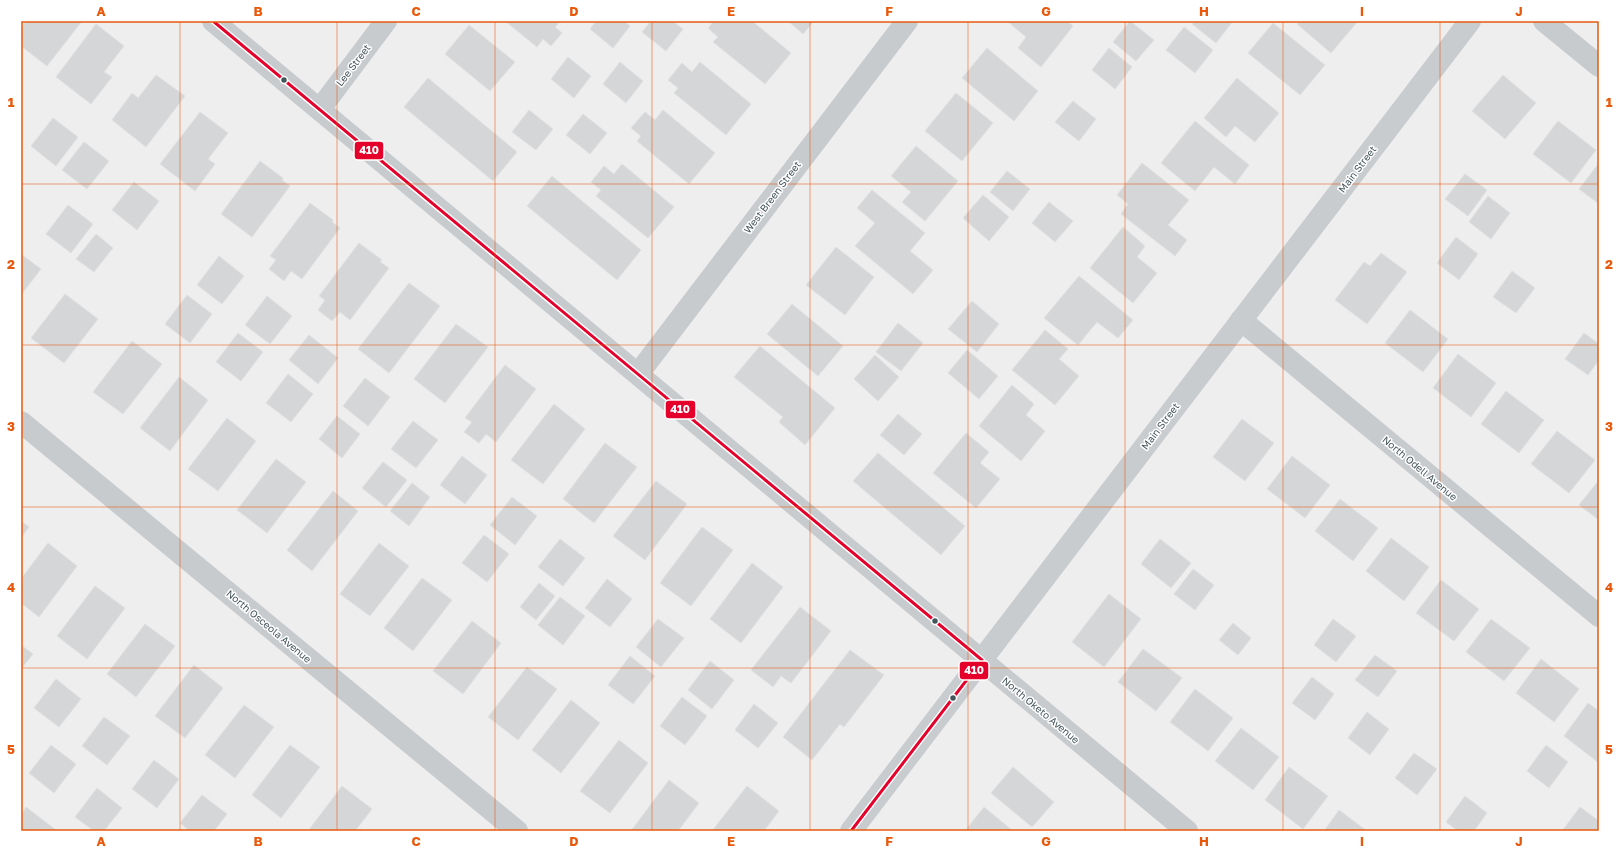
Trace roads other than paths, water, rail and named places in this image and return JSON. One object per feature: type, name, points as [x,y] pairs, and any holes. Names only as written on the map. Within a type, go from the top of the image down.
[{"type":"street","name":"North Oketo Avenue","points":[[213,21],[1187,831]]},
{"type":"street","name":"Lee Street","points":[[320,109],[386,21]]},
{"type":"street","name":"West Breen Street","points":[[638,374],[907,21]]},
{"type":"street","name":"Main Street","points":[[851,831],[1470,21]]},
{"type":"street","points":[[1544,21],[1599,66]]},
{"type":"street","name":"North Odell Avenue","points":[[1241,320],[1599,616]]},
{"type":"street","name":"North Osceola Avenue","points":[[21,422],[516,831]]}]
